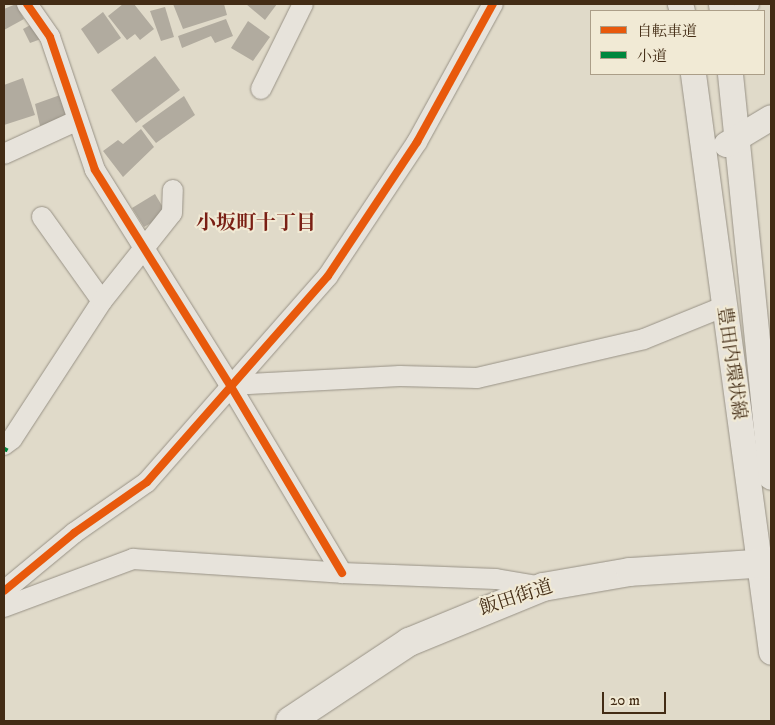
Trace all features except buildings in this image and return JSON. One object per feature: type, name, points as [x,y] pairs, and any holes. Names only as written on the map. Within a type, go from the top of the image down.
[{"type":"main road","name":"飯田街道","points":[[290,721],[409,642],[543,586],[630,572],[766,563]]},
{"type":"street","points":[[27,4],[50,36],[76,121],[95,170],[230,384],[342,574]]},
{"type":"street","points":[[261,89],[303,4]]},
{"type":"street","points":[[4,591],[102,512],[147,482],[230,384],[328,276],[386,193],[492,4]]},
{"type":"street","name":"豊田内環状線","points":[[693,75],[706,156],[723,307],[766,563],[771,652]]},
{"type":"street","name":"豊田内環状線","points":[[730,75],[739,136],[771,471]]},
{"type":"street","points":[[706,156],[771,117]]},
{"type":"street","points":[[4,154],[76,121]]},
{"type":"street","points":[[4,445],[12,439],[102,301],[172,213],[173,190]]},
{"type":"street","points":[[42,217],[102,301]]},
{"type":"street","points":[[230,384],[400,376],[477,378],[644,339],[723,307]]},
{"type":"street","points":[[4,606],[133,559],[342,574],[496,579],[543,586]]},
{"type":"marked path","points":[[4,451],[6,447]]},
{"type":"cycle path","points":[[27,4],[50,37],[95,170],[230,385],[342,573]]},
{"type":"cycle path","points":[[4,591],[74,533],[147,482],[328,276],[417,142],[493,4]]},
{"type":"district","name":"小坂町十丁目","points":[[256,223]]}]
